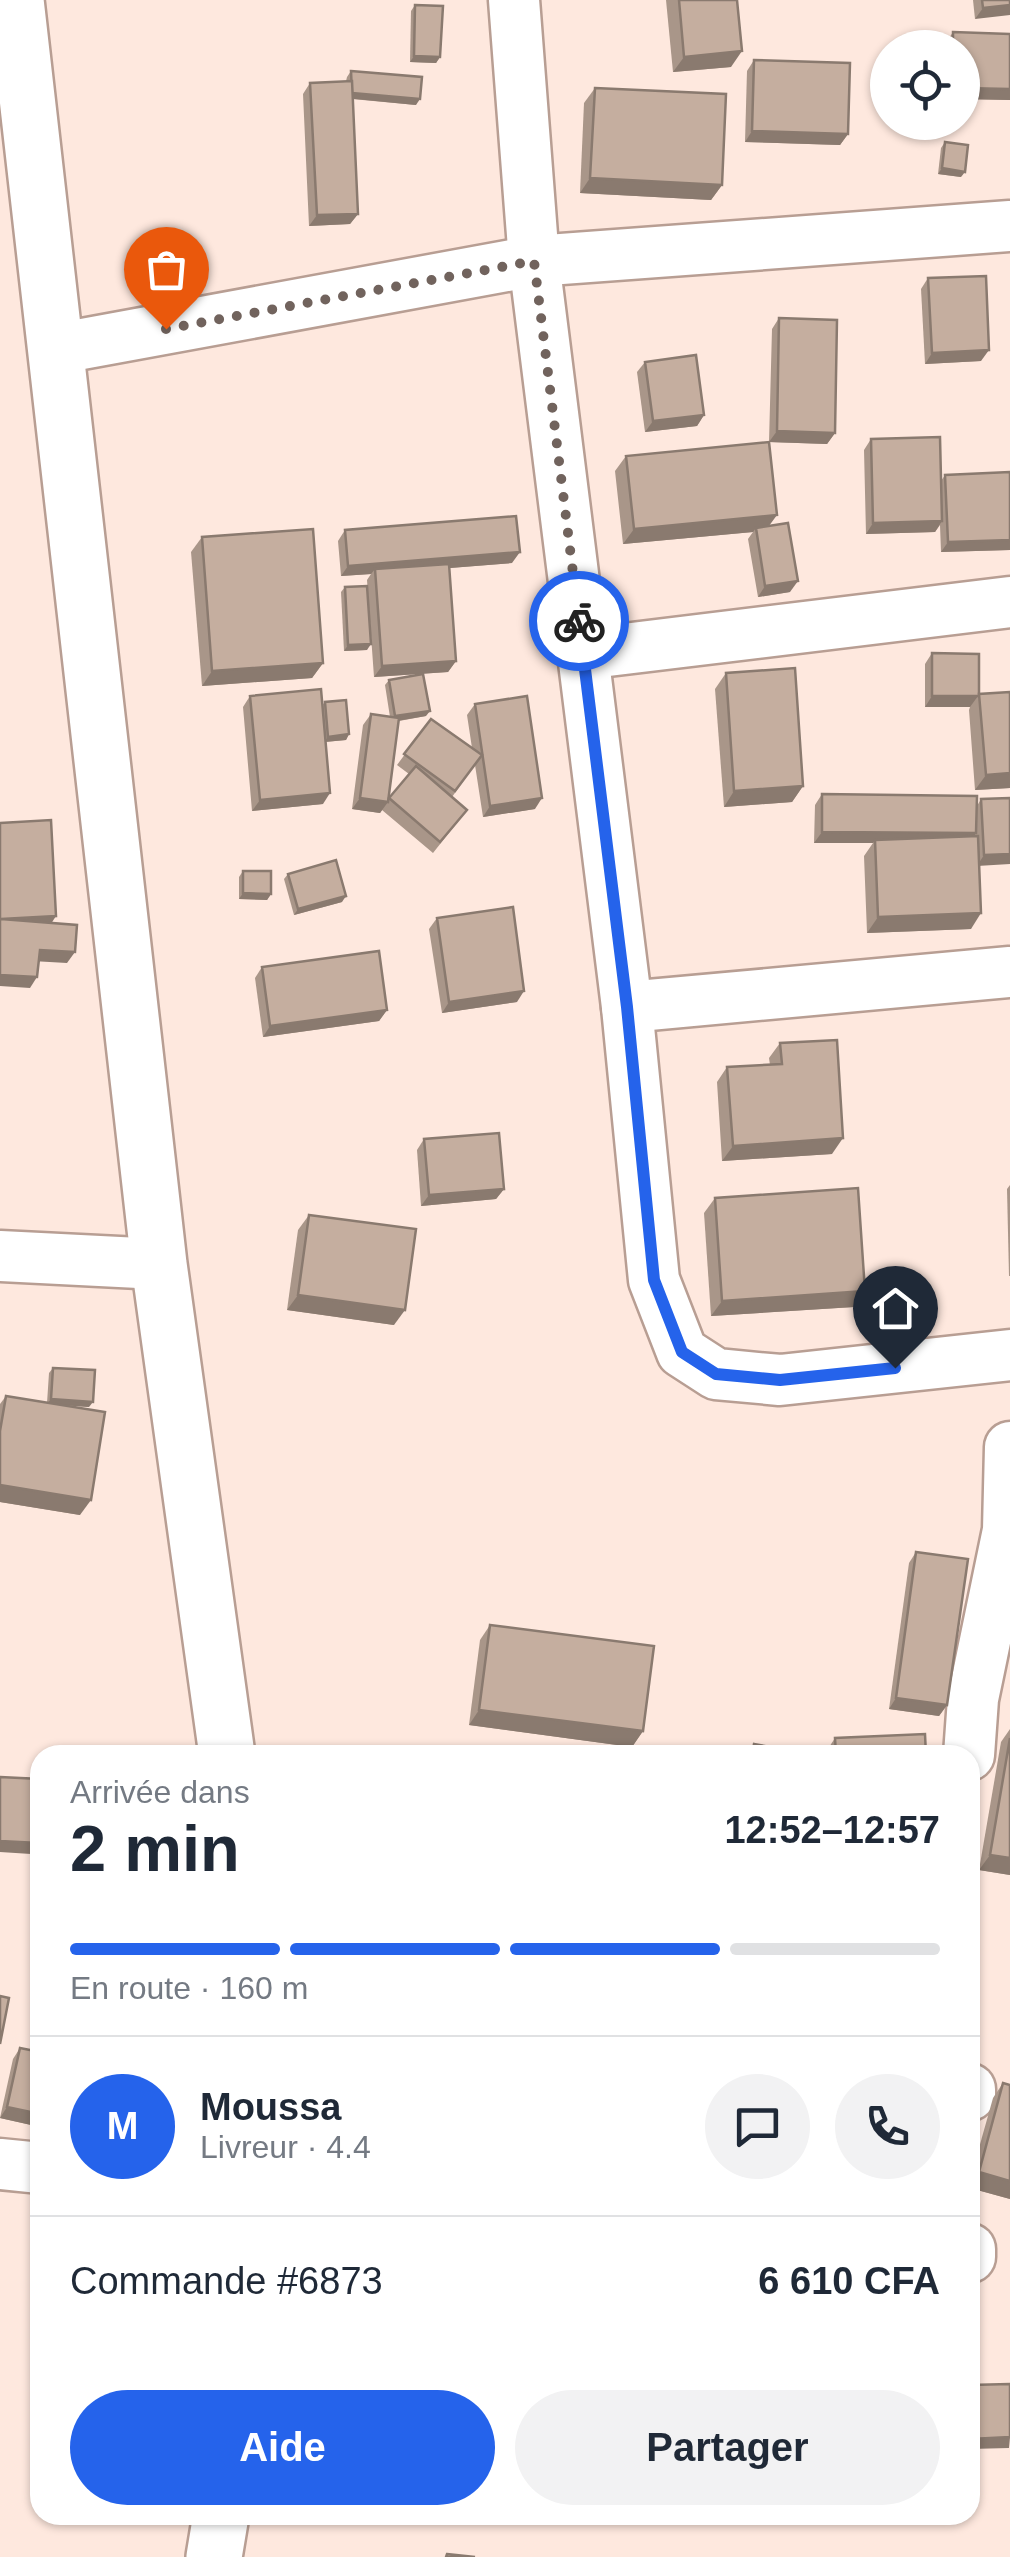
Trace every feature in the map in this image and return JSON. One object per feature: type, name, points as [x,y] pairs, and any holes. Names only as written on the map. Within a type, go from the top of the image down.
[{"type":"street","points":[[16,0],[160,1264],[227,1745]]},
{"type":"street","points":[[514,0],[534,261],[627,1007],[654,1280],[682,1352],[716,1374],[780,1380],[1010,1355]]},
{"type":"street","points":[[56,349],[534,261],[1010,226]]},
{"type":"street","points":[[583,654],[1010,602]]},
{"type":"street","points":[[627,1007],[1010,972]]},
{"type":"street","points":[[0,1256],[160,1264]]},
{"type":"street","points":[[970,1745],[973,1700],[1008,1530],[1010,1447]]},
{"type":"street","points":[[0,2164],[30,2167]]},
{"type":"street","points":[[214,2557],[219,2525]]},
{"type":"building","points":[[679,0],[737,0],[742,51],[684,57]]},
{"type":"building","points":[[982,0],[1010,0],[1010,5],[983,8]]},
{"type":"building","points":[[415,5],[443,6],[440,57],[414,56]]},
{"type":"building","points":[[980,33],[1010,34],[1010,89],[980,88]]},
{"type":"building","points":[[754,60],[850,63],[848,134],[752,131]]},
{"type":"building","points":[[351,71],[422,77],[420,99],[352,93]]},
{"type":"building","points":[[352,81],[358,214],[317,215],[310,83]]},
{"type":"building","points":[[595,88],[726,94],[722,185],[590,178]]},
{"type":"building","points":[[945,142],[968,145],[965,172],[942,168]]},
{"type":"building","points":[[986,276],[989,350],[932,353],[928,278]]},
{"type":"building","points":[[779,318],[837,320],[835,433],[777,431]]},
{"type":"building","points":[[696,355],[704,415],[653,421],[645,362]]},
{"type":"building","points":[[940,437],[942,521],[873,523],[871,439]]},
{"type":"building","points":[[769,442],[777,515],[634,529],[626,456]]},
{"type":"building","points":[[1010,472],[1010,540],[948,542],[945,475]]},
{"type":"building","points":[[516,516],[520,552],[348,566],[345,530]]},
{"type":"building","points":[[788,523],[798,581],[765,586],[756,528]]},
{"type":"building","points":[[313,529],[323,663],[212,671],[202,537]]},
{"type":"building","points":[[449,564],[456,661],[382,666],[375,569]]},
{"type":"building","points":[[367,586],[371,644],[348,645],[345,587]]},
{"type":"building","points":[[932,653],[979,654],[979,696],[932,696]]},
{"type":"building","points":[[795,668],[803,786],[734,791],[726,673]]},
{"type":"building","points":[[423,674],[430,711],[395,716],[389,680]]},
{"type":"building","points":[[321,689],[330,793],[260,800],[250,696]]},
{"type":"building","points":[[1010,692],[1010,773],[986,775],[979,694]]},
{"type":"building","points":[[527,696],[542,798],[490,806],[475,704]]},
{"type":"building","points":[[346,700],[349,734],[328,737],[325,702]]},
{"type":"building","points":[[371,714],[399,718],[388,802],[360,798]]},
{"type":"building","points":[[431,719],[482,755],[455,791],[404,754]]},
{"type":"building","points":[[416,766],[467,810],[440,842],[389,798]]},
{"type":"building","points":[[822,794],[977,796],[976,833],[822,832]]},
{"type":"building","points":[[1010,798],[1010,854],[984,855],[981,799]]},
{"type":"building","points":[[51,820],[56,916],[1,919],[77,925],[75,952],[40,950],[37,977],[0,975],[0,823]]},
{"type":"building","points":[[978,836],[981,913],[878,917],[875,840]]},
{"type":"building","points":[[336,860],[346,896],[298,909],[288,874]]},
{"type":"building","points":[[243,871],[271,871],[271,894],[243,893]]},
{"type":"building","points":[[513,907],[524,991],[449,1002],[437,918]]},
{"type":"building","points":[[379,951],[387,1010],[270,1026],[262,967]]},
{"type":"building","points":[[837,1040],[843,1138],[733,1146],[727,1067],[782,1064],[780,1043]]},
{"type":"building","points":[[499,1133],[504,1189],[429,1195],[424,1139]]},
{"type":"building","points":[[858,1188],[865,1291],[722,1301],[715,1198]]},
{"type":"building","points":[[309,1215],[416,1229],[405,1310],[298,1295]]},
{"type":"building","points":[[53,1368],[95,1370],[93,1402],[51,1399]]},
{"type":"building","points":[[6,1396],[105,1412],[91,1500],[0,1485],[0,1431]]},
{"type":"building","points":[[916,1552],[968,1559],[947,1705],[896,1698]]},
{"type":"building","points":[[490,1625],[654,1646],[643,1731],[479,1710]]},
{"type":"building","points":[[925,1734],[926,1745],[835,1745],[835,1738]]},
{"type":"building","points":[[1010,1738],[1010,1858],[990,1855]]},
{"type":"building","points":[[0,1777],[30,1778],[30,1843],[0,1841]]},
{"type":"building","points":[[0,1996],[9,1998],[0,2044]]},
{"type":"building","points":[[20,2048],[30,2050],[30,2112],[7,2107]]},
{"type":"building","points":[[1003,2083],[1010,2085],[1010,2181],[980,2172]]},
{"type":"building","points":[[1010,2384],[1010,2437],[980,2438],[980,2385]]},
{"type":"way so far","points":[[166,329],[534,261],[579,621]]},
{"type":"route","points":[[579,621],[627,1007],[654,1280],[682,1352],[716,1374],[780,1380],[895,1368]]}]
